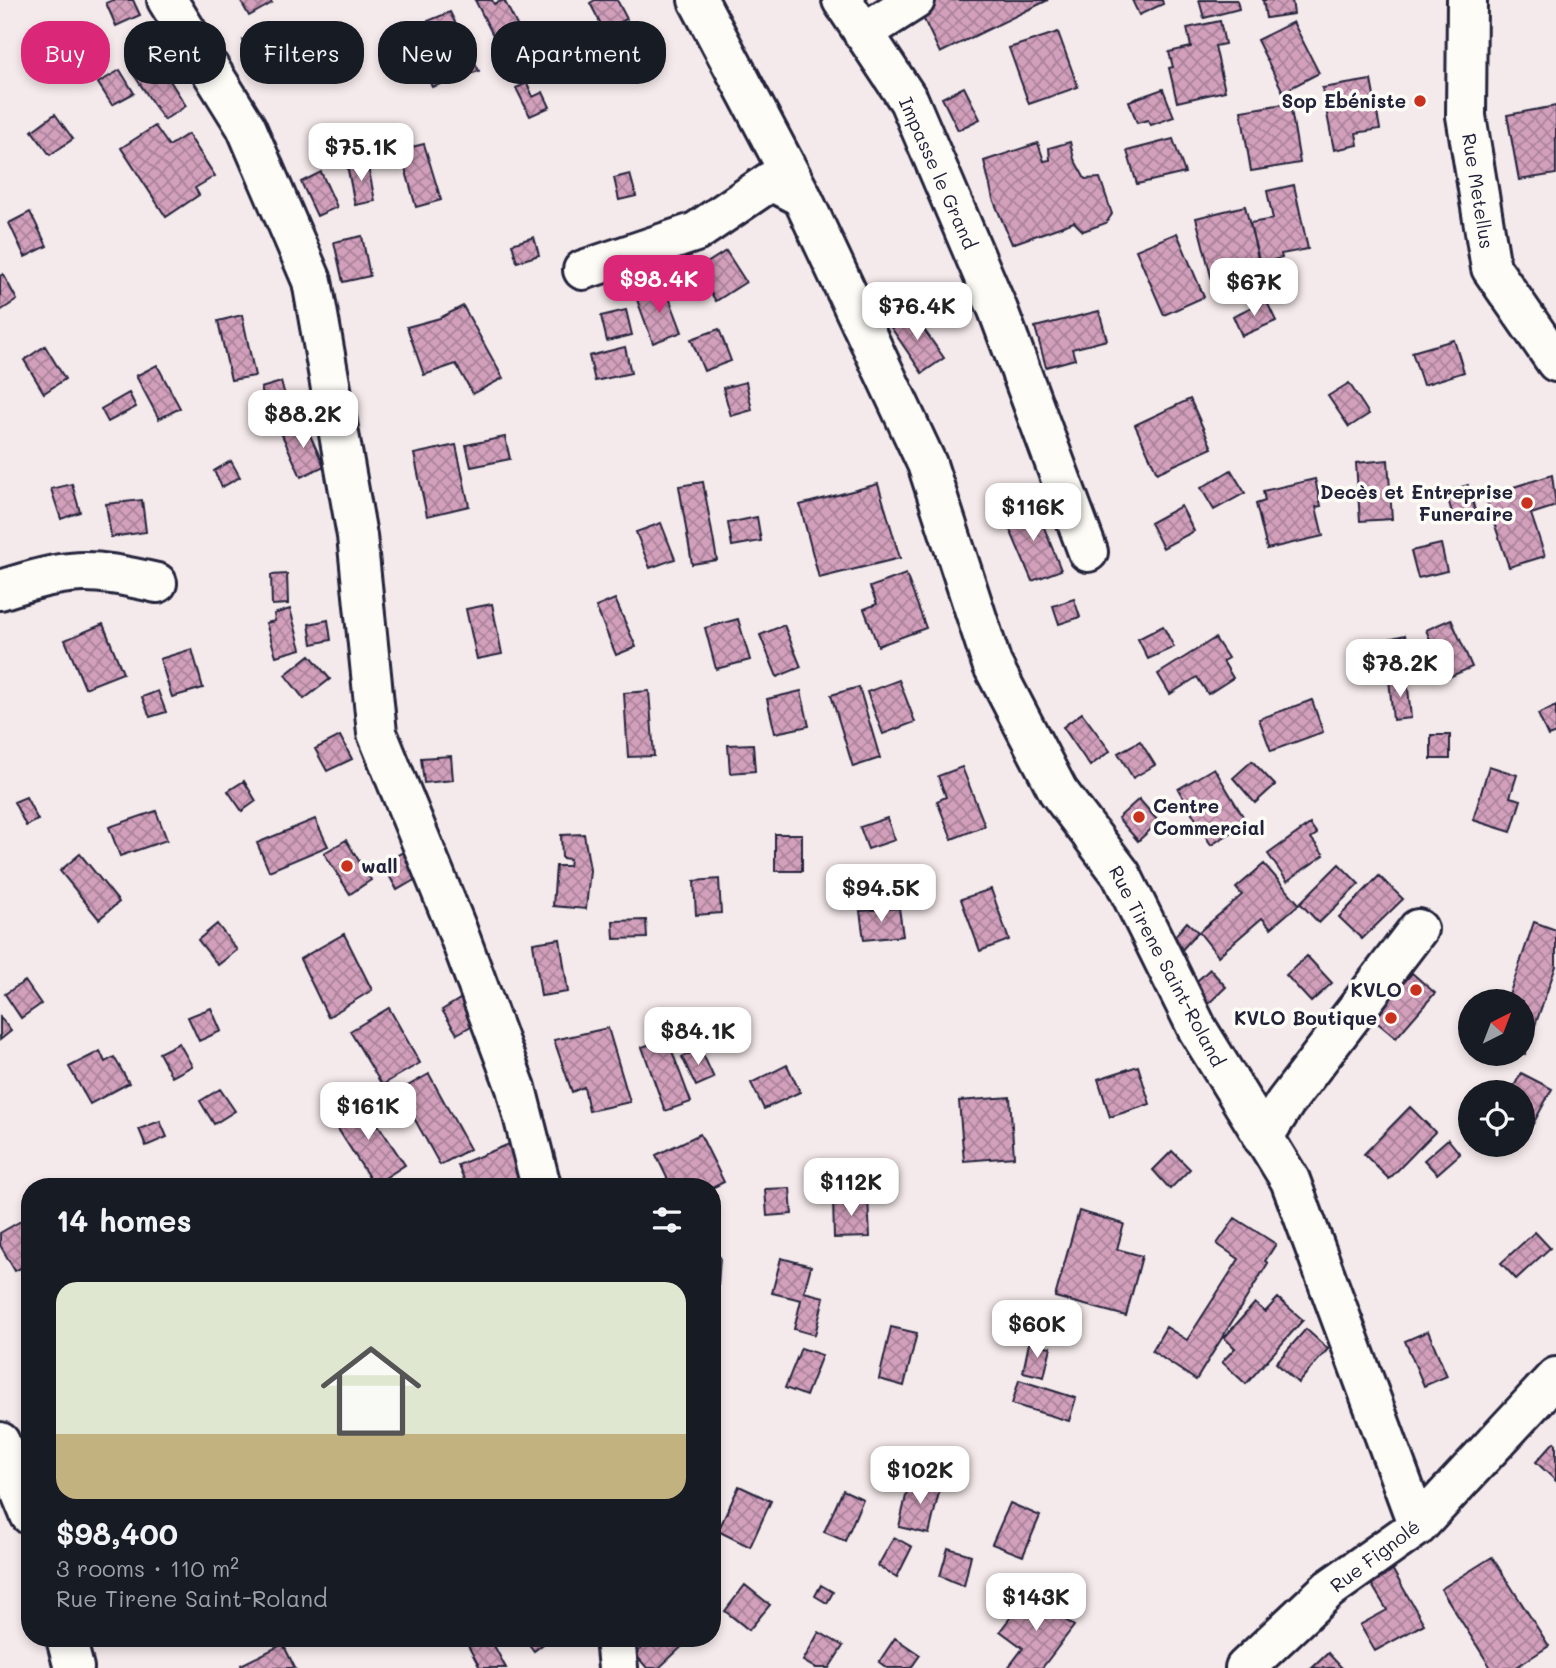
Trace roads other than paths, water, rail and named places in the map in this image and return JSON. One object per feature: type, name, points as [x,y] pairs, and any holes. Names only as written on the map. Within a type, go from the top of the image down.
[{"type":"street","points":[[167,0],[246,127],[312,281],[357,536],[377,733],[456,927],[516,1088],[539,1178]]},
{"type":"street","name":"Rue Tirene Saint-Roland","points":[[698,0],[802,197],[927,464],[992,664],[1058,791],[1121,874],[1198,1030],[1290,1180],[1418,1526]]},
{"type":"street","name":"Impasse le Grand","points":[[842,0],[909,101],[999,310],[1088,552]]},
{"type":"street","points":[[863,33],[915,0]]},
{"type":"street","name":"Rue Metellus","points":[[1466,0],[1466,116],[1491,268],[1556,362]]},
{"type":"street","points":[[583,270],[696,232],[771,181],[802,197]]},
{"type":"street","points":[[0,590],[55,573],[100,570],[157,583]]},
{"type":"street","points":[[1263,1138],[1285,1103],[1418,929]]},
{"type":"street","name":"Rue Fignolé","points":[[1245,1668],[1329,1589],[1418,1526],[1556,1377]]},
{"type":"street","points":[[0,1442],[21,1493]]},
{"type":"street","points":[[68,1647],[74,1668]]},
{"type":"street","points":[[616,1647],[618,1668]]},
{"type":"place","name":"Sop Ebéniste","points":[[1420,101]]},
{"type":"place","name":"Decès et Entreprise Funeraire","points":[[1527,503]]},
{"type":"place","name":"Centre Commercial","points":[[1139,817]]},
{"type":"place","name":"wall","points":[[347,866]]},
{"type":"place","name":"KVLO","points":[[1416,990]]},
{"type":"place","name":"KVLO Boutique","points":[[1391,1018]]}]
